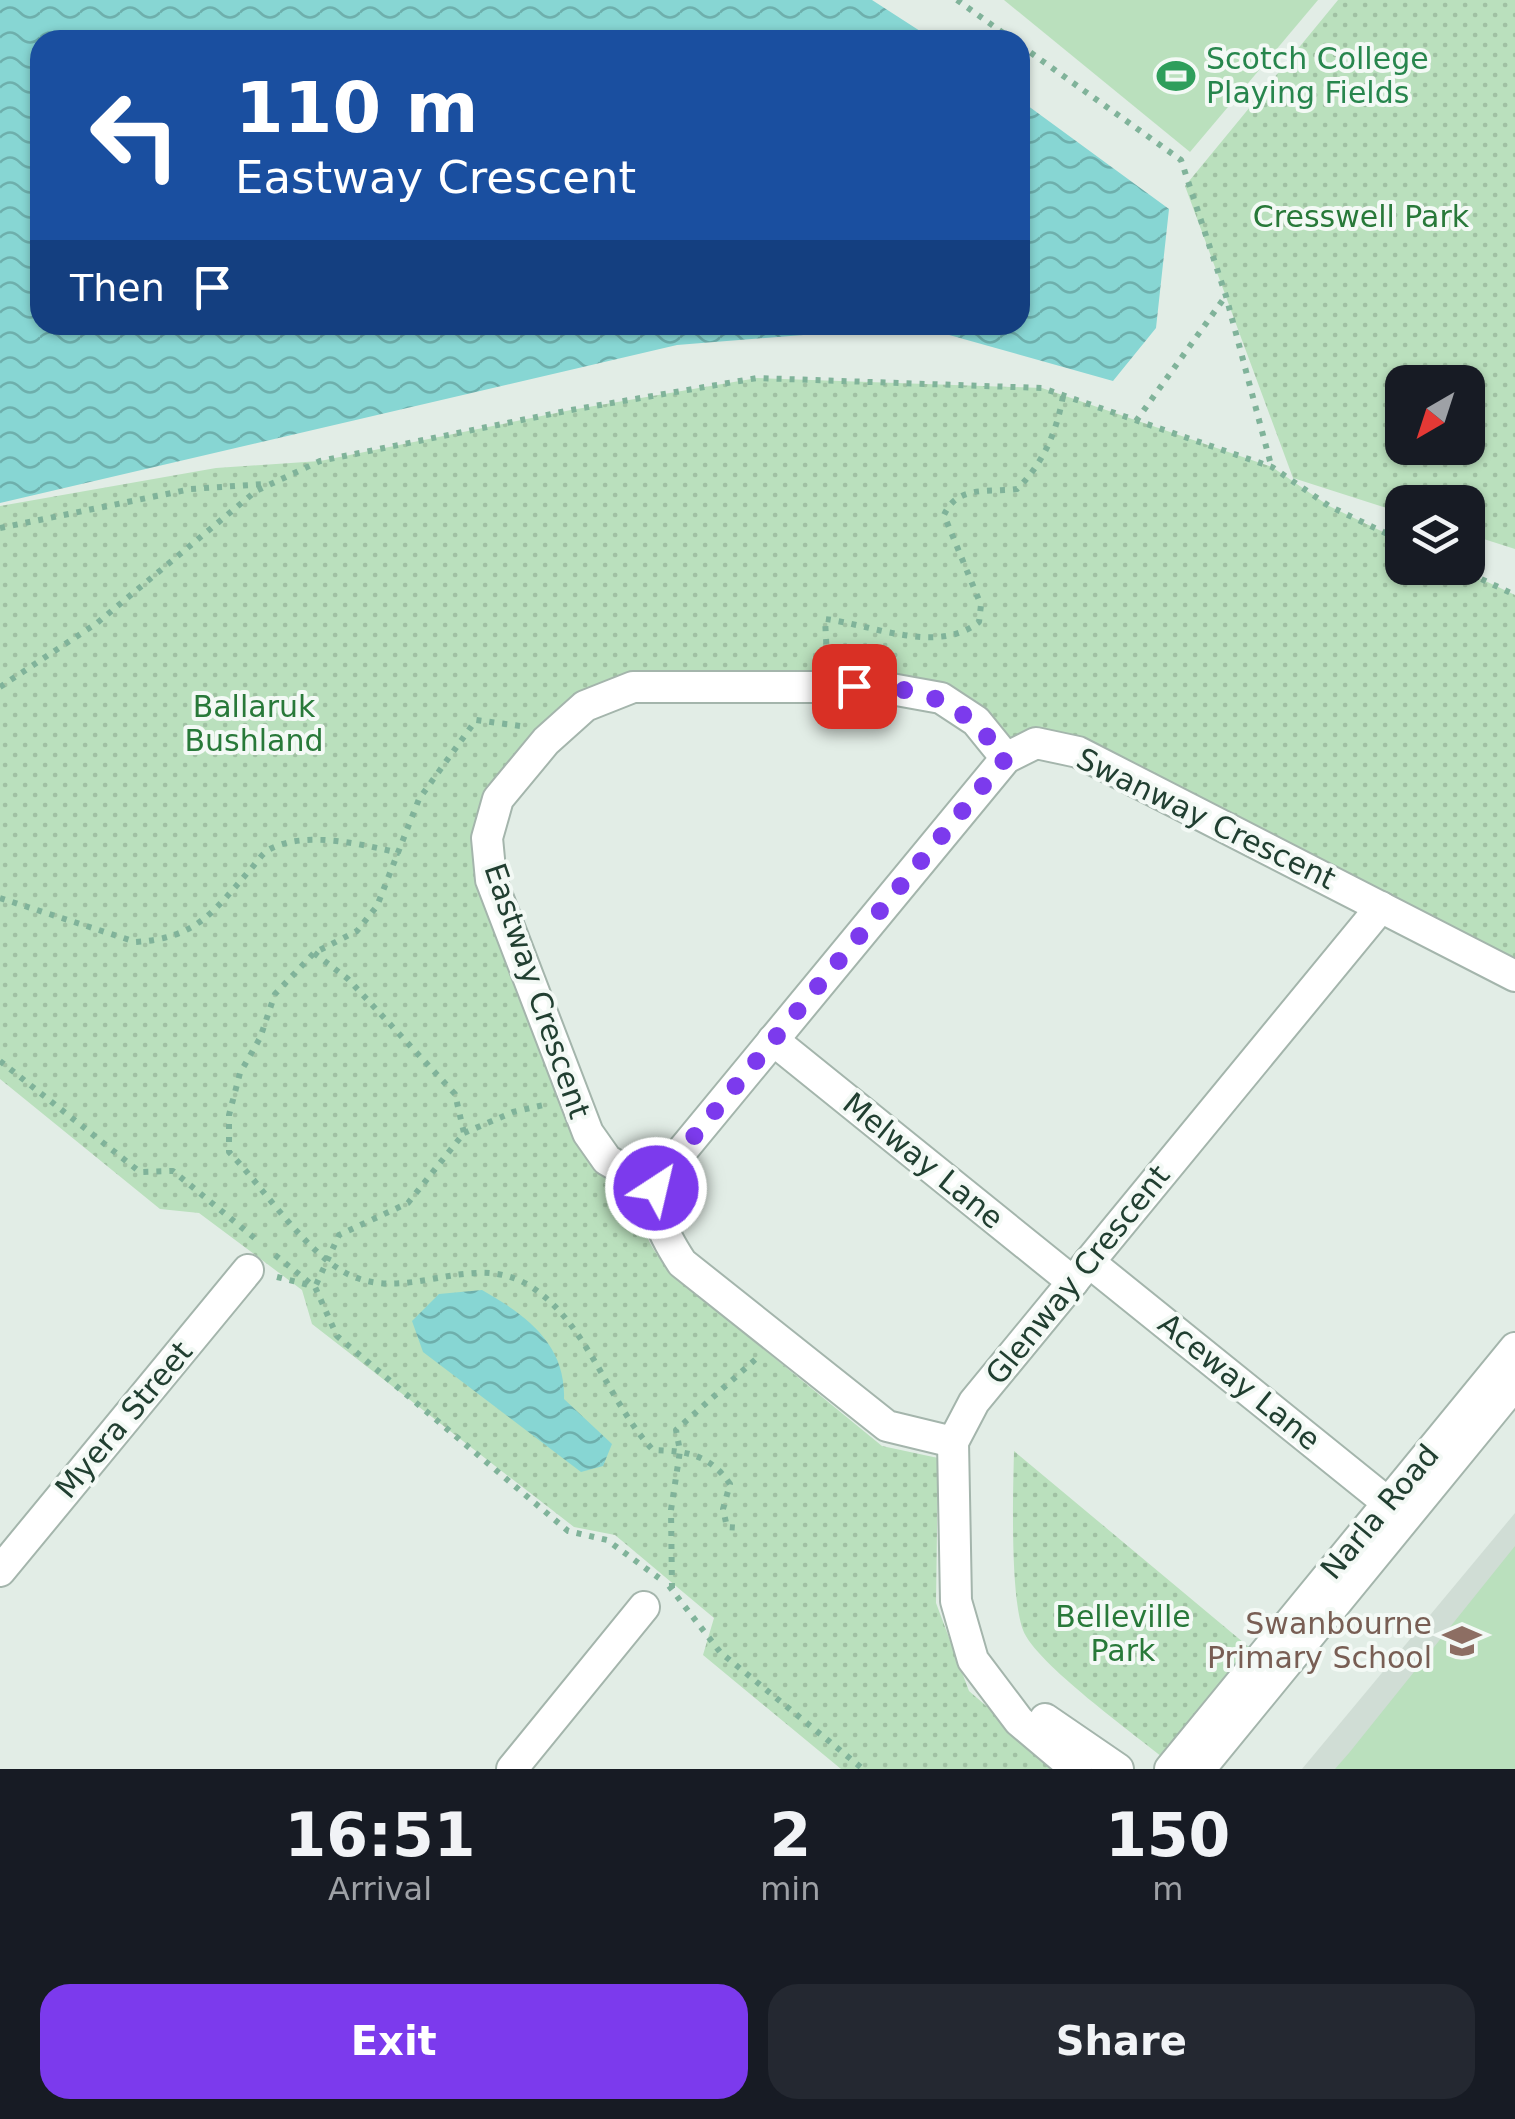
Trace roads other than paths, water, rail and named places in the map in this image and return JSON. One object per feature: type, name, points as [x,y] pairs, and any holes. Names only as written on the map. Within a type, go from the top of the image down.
[{"type":"street","name":"Eastway Crescent","points":[[656,1188],[607,1160],[588,1133],[491,880],[486,838],[498,799],[546,742],[585,706],[632,688],[880,687],[941,698],[976,721],[1006,758]]},
{"type":"street","name":"Swanway Crescent","points":[[1006,758],[1036,744],[1078,752],[1515,976]]},
{"type":"street","points":[[954,1442],[887,1426],[682,1263],[659,1229],[656,1188],[1006,758]]},
{"type":"street","name":"Glenway Crescent","points":[[1076,1769],[1019,1721],[973,1660],[956,1601],[954,1442],[974,1402],[1381,907]]},
{"type":"street","name":"Melway Lane","points":[[773,1040],[1081,1272]]},
{"type":"street","name":"Myera Street","points":[[0,1571],[248,1270]]},
{"type":"street","name":"Aceway Lane","points":[[1081,1272],[1388,1503]]},
{"type":"street","name":"Narla Road","points":[[1170,1769],[1515,1348]]},
{"type":"street","name":"Narla Road","points":[[1200,1769],[1515,1384]]},
{"type":"street","points":[[512,1769],[644,1607]]},
{"type":"street","name":"Glenway Crescent","points":[[1003,1696],[1028,1708],[1118,1769]]},
{"type":"water","points":[[0,0],[872,0],[918,30],[30,30],[30,335],[803,335],[677,345],[0,503]]},
{"type":"water","points":[[1030,107],[1169,209],[1156,328],[1113,381],[949,335],[1030,335]]},
{"type":"water","points":[[482,1290],[528,1321],[551,1347],[563,1380],[564,1399],[612,1444],[603,1466],[581,1472],[423,1352],[412,1321],[439,1294]]},
{"type":"place","name":"Scotch College Playing Fields","points":[[1176,76]]},
{"type":"place","name":"Swanbourne Primary School","points":[[1462,1641]]},
{"type":"park label","name":"Cresswell Park","points":[[1361,217]]},
{"type":"park label","name":"Ballaruk Bushland","points":[[254,724]]},
{"type":"park label","name":"Belleville Park","points":[[1123,1634]]}]
